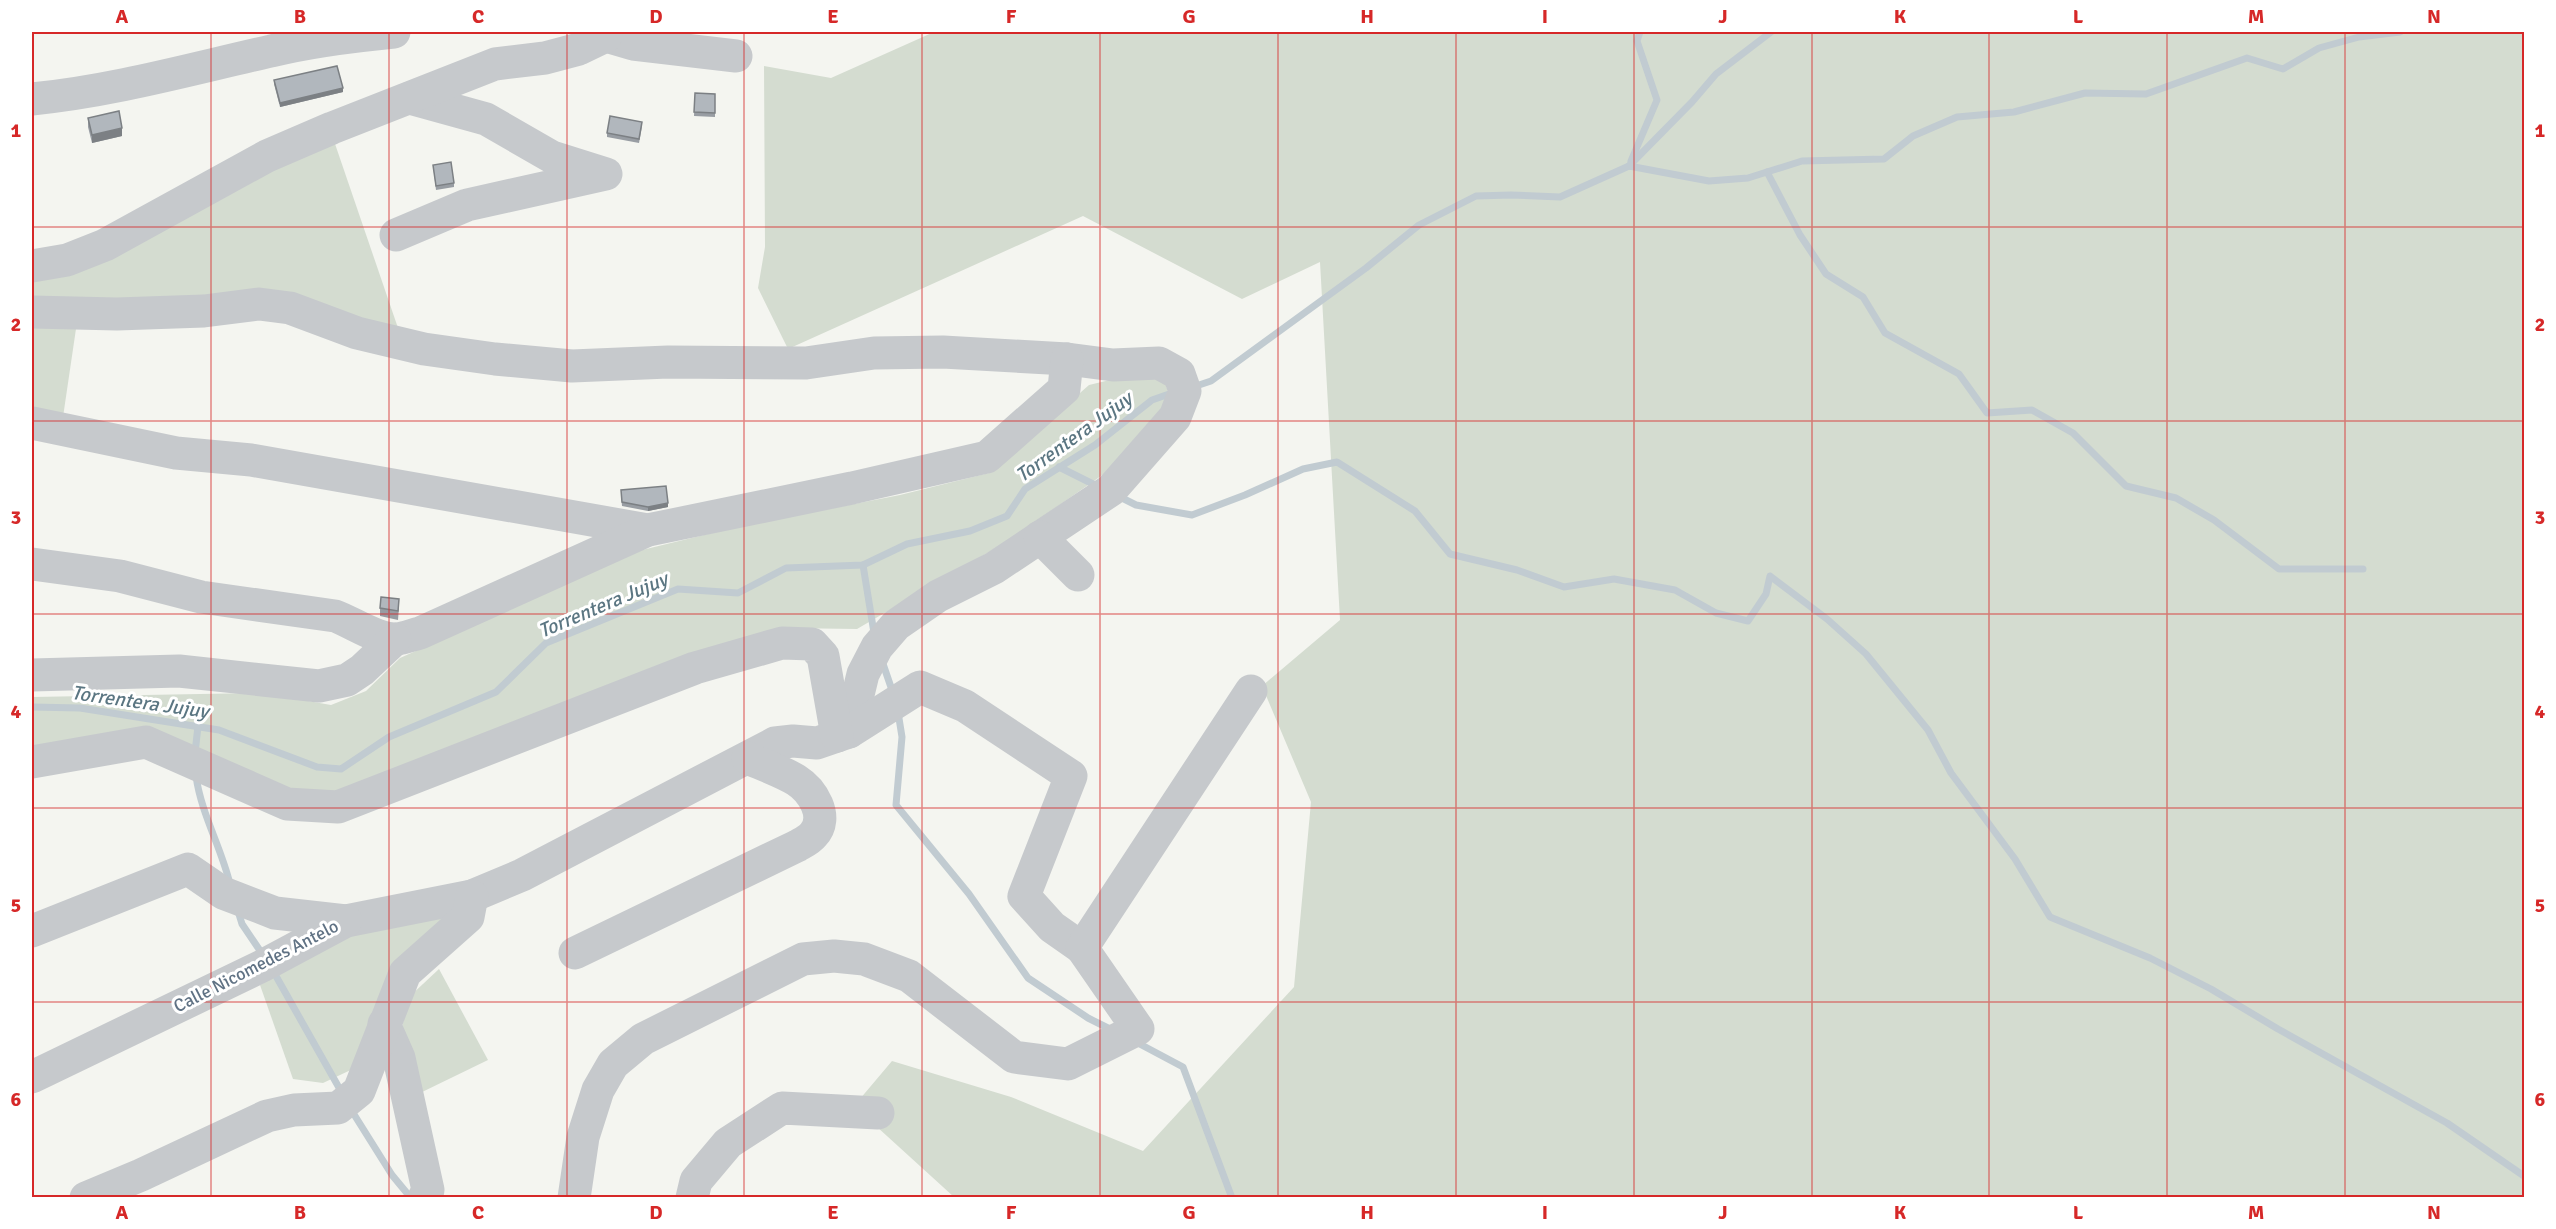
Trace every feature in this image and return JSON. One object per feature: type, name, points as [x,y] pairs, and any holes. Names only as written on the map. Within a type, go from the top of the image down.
[{"type":"street","points":[[32,99],[70,95],[175,75],[273,50],[354,36],[394,32]]},
{"type":"street","points":[[32,266],[67,260],[105,245],[267,156],[495,64],[545,58],[579,49],[600,33],[633,44],[736,56]]},
{"type":"street","points":[[396,235],[467,205],[606,174],[552,157],[486,119],[410,98]]},
{"type":"street","points":[[32,312],[117,314],[204,311],[260,304],[290,308],[357,333],[424,349],[495,359],[572,366],[668,362],[806,363],[874,353],[943,352],[1067,359],[1113,365],[1159,363],[1179,374],[1185,391],[1175,417],[1111,490],[994,568],[938,596],[896,625],[877,647],[863,674],[843,734]]},
{"type":"street","points":[[32,564],[120,576],[201,597],[335,616],[352,622],[370,633],[395,639],[420,633],[648,530],[852,488],[987,457],[1064,389],[1067,359]]},
{"type":"street","points":[[32,423],[176,453],[251,460],[648,530]]},
{"type":"street","points":[[1040,537],[1078,575]]},
{"type":"street","points":[[32,675],[179,671],[319,686],[347,681],[395,639]]},
{"type":"street","points":[[32,762],[146,742],[287,804],[338,807],[696,668],[782,643],[812,644],[823,656],[843,734]]},
{"type":"street","points":[[574,1197],[583,1137],[598,1090],[613,1064],[643,1039],[803,959],[834,956],[864,959],[909,976],[1014,1057],[1068,1064],[1138,1029],[1082,948],[1052,927],[1024,896],[1071,776],[965,706],[920,687],[843,734]]},
{"type":"street","points":[[1082,948],[1251,691]]},
{"type":"street","name":"Calle Nicomedes Antelo","points":[[32,1077],[262,966],[346,921],[472,896],[522,875],[775,743],[793,741],[817,743],[843,734]]},
{"type":"street","points":[[576,953],[797,846],[813,836],[819,825],[819,811],[813,796],[796,780],[748,758]]},
{"type":"street","points":[[32,931],[188,869],[223,893],[275,913],[346,921]]},
{"type":"street","points":[[86,1197],[141,1175],[267,1116],[315,1108],[338,1108],[359,1091],[405,973],[468,917],[472,896]]},
{"type":"street","points":[[384,1024],[399,1058],[428,1190],[424,1197]]},
{"type":"street","points":[[692,1197],[696,1181],[728,1143],[782,1108],[878,1113]]},
{"type":"shaded area","points":[[934,32],[2524,32],[2524,1197],[954,1197],[854,1106],[892,1061],[1011,1097],[1143,1151],[1294,987],[1311,802],[1262,686],[1340,620],[1320,262],[1242,299],[1083,216],[788,349],[758,288],[765,247],[764,66],[831,78]]},
{"type":"shaded area","points":[[333,138],[398,328],[32,296],[32,274]]},
{"type":"shaded area","points":[[32,318],[77,322],[63,417],[32,412]]},
{"type":"shaded area","points":[[1143,372],[1164,379],[1171,402],[1111,469],[1008,541],[857,629],[784,628],[331,799],[277,792],[140,732],[32,748],[32,697],[262,693],[331,705],[366,691],[400,658],[642,550],[741,526],[900,495],[989,473],[1089,385]]},
{"type":"shaded area","points":[[455,910],[355,1068],[323,1083],[293,1079],[260,985],[350,933]]},
{"type":"shaded area","points":[[439,969],[488,1060],[418,1094],[402,1028],[408,998]]},
{"type":"building","points":[[337,66],[343,88],[280,103],[274,80]]},
{"type":"building","points":[[695,93],[715,94],[715,113],[694,112]]},
{"type":"building","points":[[119,111],[122,128],[92,135],[88,118]]},
{"type":"building","points":[[610,116],[642,122],[639,139],[607,133]]},
{"type":"building","points":[[451,162],[454,183],[436,186],[433,165]]},
{"type":"building","points":[[666,486],[668,503],[648,507],[622,502],[621,490]]},
{"type":"building","points":[[381,597],[399,599],[398,611],[380,608]]},
{"type":"waterway","points":[[1631,161],[1657,100],[1637,41],[1640,32]]},
{"type":"waterway","name":"Torrentera Jujuy","points":[[1196,386],[1211,381],[1366,268],[1419,225],[1476,196],[1560,197],[1629,166],[1692,102],[1716,74],[1771,32]]},
{"type":"waterway","points":[[1629,166],[1709,181],[1748,178],[1802,161],[1884,159],[1913,136],[1957,117],[2014,112],[2085,93],[2146,94],[2247,58],[2283,69],[2319,48],[2359,37],[2400,32]]},
{"type":"waterway","points":[[1767,172],[1800,235],[1826,274],[1863,297],[1885,333],[1959,374],[1987,413],[2032,410],[2073,433],[2126,486],[2176,498],[2214,520],[2279,569],[2363,569]]},
{"type":"waterway","name":"Torrentera Jujuy","points":[[32,707],[80,708],[219,730],[317,767],[341,769],[389,737],[496,692],[546,643],[678,589],[738,593],[786,568],[863,565],[907,544],[970,531],[1007,516],[1025,489],[1095,445],[1152,400],[1172,393]]},
{"type":"waterway","points":[[1120,497],[1136,505],[1192,515],[1245,495],[1303,469],[1337,462],[1415,511],[1450,554],[1517,570],[1564,587],[1614,579],[1675,590],[1716,613],[1748,621],[1766,594],[1770,576],[1827,619],[1866,654],[1928,730],[1951,773],[2015,859],[2050,917],[2150,958],[2211,989],[2447,1123],[2524,1176]]},
{"type":"waterway","points":[[1059,467],[1097,486]]},
{"type":"waterway","points":[[863,565],[874,633]]},
{"type":"waterway","points":[[882,661],[893,693]]},
{"type":"waterway","points":[[898,712],[902,737],[896,805],[969,894],[1028,978],[1088,1018],[1112,1030]]},
{"type":"waterway","points":[[195,753],[198,726]]},
{"type":"waterway","points":[[196,776],[202,803],[230,884]]},
{"type":"waterway","points":[[238,911],[242,924],[263,955]]},
{"type":"waterway","points":[[272,969],[342,1093]]},
{"type":"waterway","points":[[1136,1042],[1183,1067],[1232,1198]]},
{"type":"waterway","points":[[350,1108],[392,1175],[411,1198]]}]
